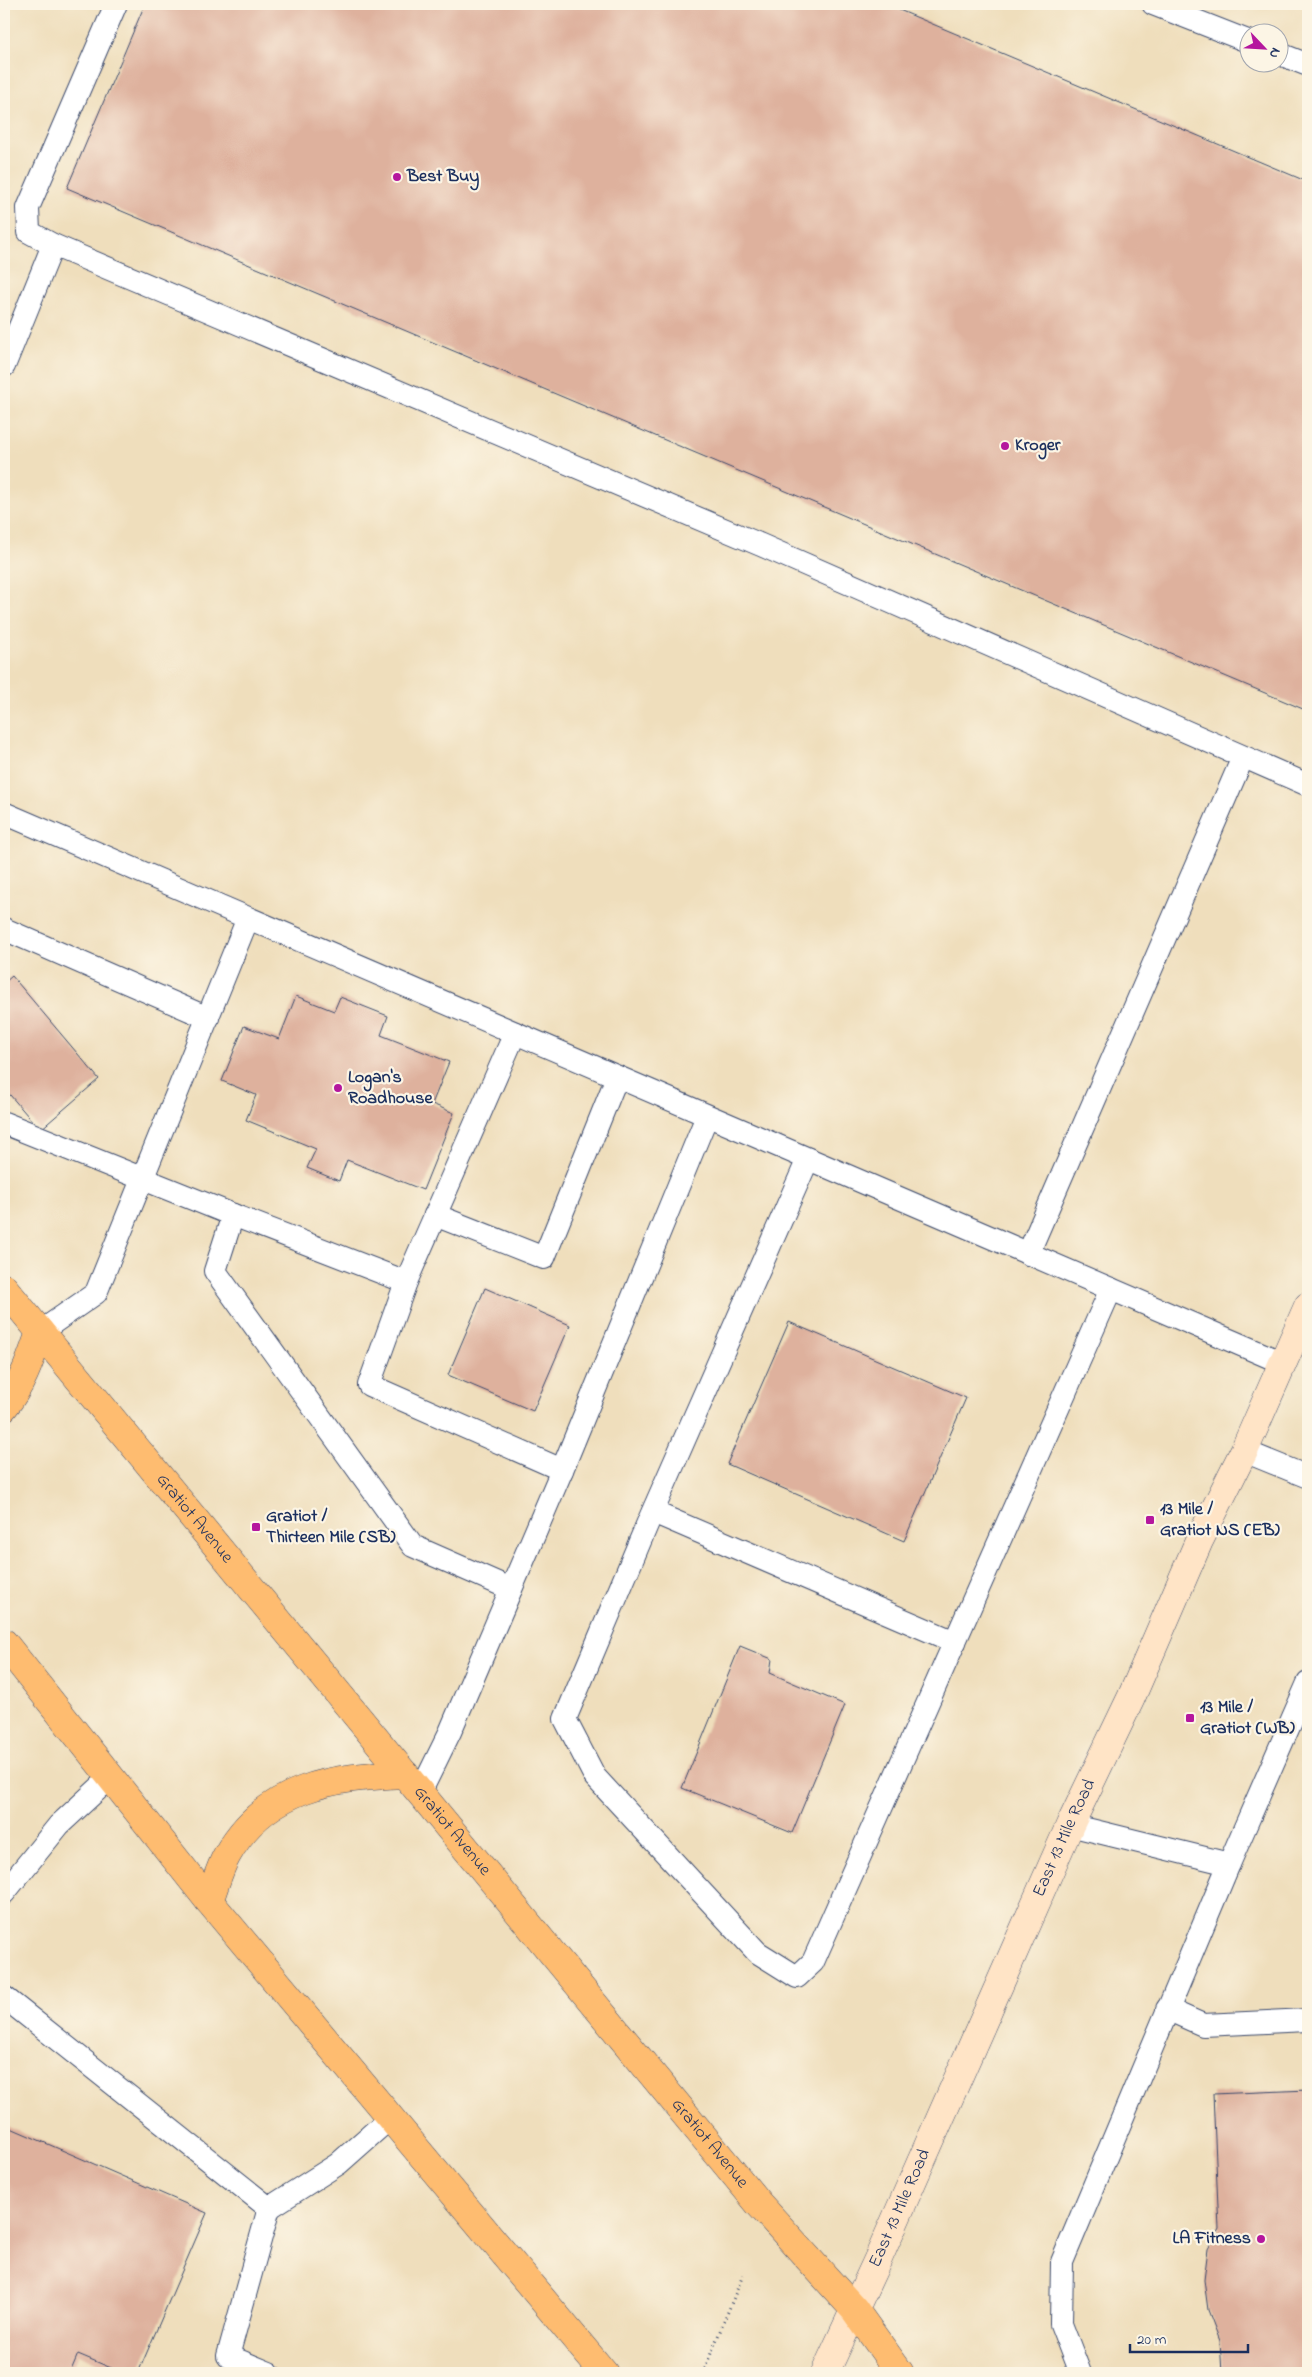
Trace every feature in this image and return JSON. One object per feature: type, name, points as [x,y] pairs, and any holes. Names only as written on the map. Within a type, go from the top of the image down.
[{"type":"main road","name":"Gratiot Avenue","points":[[4,1288],[759,2204],[854,2309],[900,2373]]},
{"type":"main road","name":"East 13 Mile Road","points":[[825,2373],[878,2259],[1070,1825],[1131,1698],[1199,1541],[1244,1451],[1308,1306]]},
{"type":"main road","points":[[4,1407],[26,1370],[40,1332]]},
{"type":"main road","points":[[4,1643],[209,1901],[604,2373]]},
{"type":"main road","points":[[209,1901],[226,1856],[246,1826],[271,1805],[310,1786],[354,1777],[412,1784]]},
{"type":"lane","points":[[116,4],[28,208],[29,232],[53,245],[752,541],[1308,785]]},
{"type":"lane","points":[[1153,4],[1240,38]]},
{"type":"lane","points":[[1290,58],[1308,65]]},
{"type":"lane","points":[[4,366],[53,245]]},
{"type":"lane","points":[[1028,1254],[1243,757]]},
{"type":"lane","points":[[4,813],[1282,1363]]},
{"type":"lane","points":[[40,1332],[96,1293],[248,918]]},
{"type":"lane","points":[[4,929],[208,1018]]},
{"type":"lane","points":[[515,1033],[406,1282],[369,1385],[562,1470]]},
{"type":"lane","points":[[436,1215],[544,1258],[617,1077]]},
{"type":"lane","points":[[412,1784],[450,1732],[562,1470],[708,1116]]},
{"type":"lane","points":[[4,1123],[406,1282]]},
{"type":"lane","points":[[808,1159],[653,1512],[565,1719],[595,1777],[757,1952],[797,1978],[814,1962],[1111,1289]]},
{"type":"lane","points":[[233,1215],[215,1271],[413,1546],[511,1589]]},
{"type":"lane","points":[[1244,1451],[1308,1477]]},
{"type":"lane","points":[[653,1512],[956,1642]]},
{"type":"lane","points":[[1080,2373],[1061,2324],[1062,2262],[1167,2009],[1308,1683]]},
{"type":"lane","points":[[4,1893],[59,1824],[111,1777]]},
{"type":"lane","points":[[1070,1825],[1229,1864]]},
{"type":"lane","points":[[7,2007],[269,2208]]},
{"type":"lane","points":[[1167,2009],[1203,2025],[1308,2020]]},
{"type":"lane","points":[[269,2373],[225,2364],[269,2208],[338,2164],[390,2118]]},
{"type":"path","points":[[703,2373],[743,2276]]},
{"type":"building","points":[[145,4],[885,4],[1308,182],[1308,697],[1303,709],[67,188]]},
{"type":"building","points":[[12,976],[99,1079],[40,1130],[4,1088],[4,983]]},
{"type":"building","name":"Logan's Roadhouse","points":[[296,996],[334,1011],[340,997],[388,1016],[381,1035],[449,1062],[432,1104],[454,1113],[423,1190],[347,1160],[339,1181],[307,1168],[316,1149],[246,1120],[256,1095],[222,1081],[244,1026],[279,1039]]},
{"type":"building","points":[[485,1288],[570,1325],[533,1411],[448,1375]]},
{"type":"building","points":[[789,1322],[966,1398],[904,1541],[727,1464]]},
{"type":"building","points":[[740,1646],[772,1659],[770,1673],[845,1705],[792,1833],[682,1788]]},
{"type":"building","name":"LA Fitness","points":[[1308,2090],[1308,2373],[1222,2373],[1220,2341],[1208,2310],[1204,2280],[1208,2249],[1219,2229],[1213,2094]]},
{"type":"building","points":[[4,2125],[207,2213],[138,2373],[123,2373],[78,2354],[70,2373],[4,2373]]},
{"type":"place","name":"Best Buy","points":[[397,177]]},
{"type":"place","name":"Kroger","points":[[1005,446]]},
{"type":"place","name":"Logan's Roadhouse","points":[[338,1088]]},
{"type":"place","name":"13 Mile / Gratiot NS (EB)","points":[[1150,1520]]},
{"type":"place","name":"Gratiot / Thirteen Mile (SB)","points":[[256,1527]]},
{"type":"place","name":"13 Mile / Gratiot (WB)","points":[[1190,1718]]},
{"type":"place","name":"LA Fitness","points":[[1261,2239]]}]
